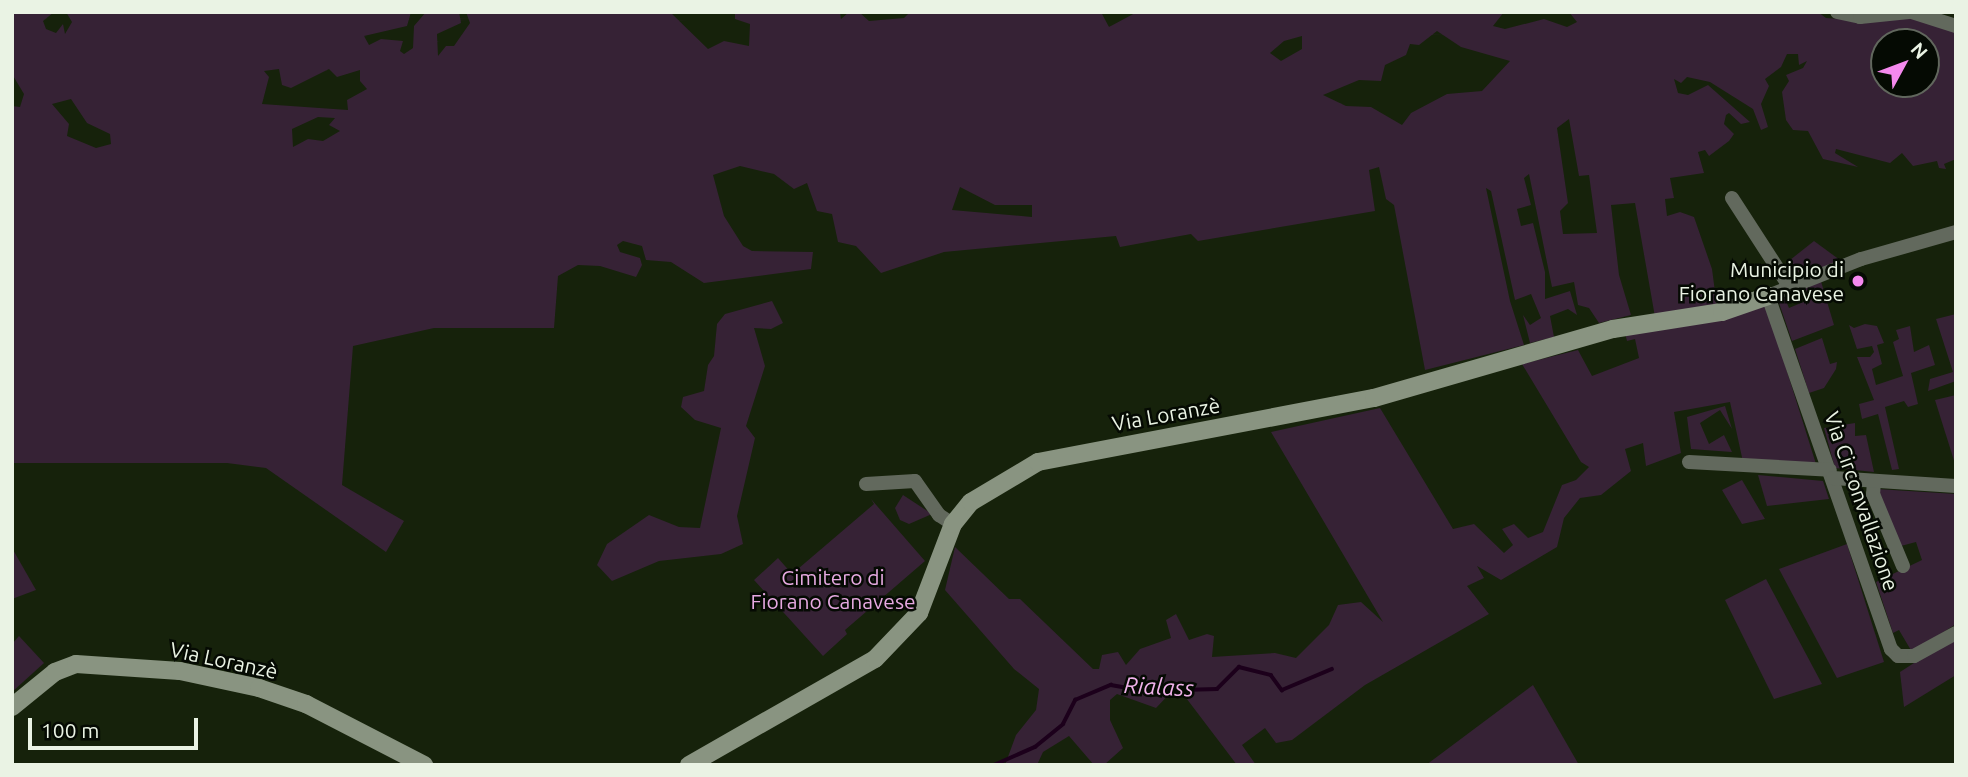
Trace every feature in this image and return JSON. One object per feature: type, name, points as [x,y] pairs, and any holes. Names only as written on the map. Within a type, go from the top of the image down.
[{"type":"street","points":[[1837,12],[1860,17],[1911,12],[1956,26]]},
{"type":"street","points":[[1732,198],[1789,286]]},
{"type":"street","points":[[1769,296],[1789,286],[1956,232]]},
{"type":"street","name":"Via Circonvallazione","points":[[1769,296],[1891,649],[1898,656],[1914,656],[1956,633]]},
{"type":"street","name":"Via Loranzè","points":[[689,765],[876,659],[919,613],[953,524],[971,502],[1038,462],[1374,398],[1613,329],[1722,312],[1769,296]]},
{"type":"street","points":[[1689,462],[1831,474],[1874,481],[1956,486]]},
{"type":"street","points":[[866,484],[915,481],[939,515],[953,524]]},
{"type":"street","points":[[1874,481],[1873,494],[1903,566]]},
{"type":"street","name":"Via Loranzè","points":[[12,707],[55,672],[76,664],[180,671],[259,688],[306,704],[424,765]]},
{"type":"green space","points":[[12,12],[54,12],[43,21],[46,29],[56,33],[63,24],[65,34],[72,22],[66,12],[411,12],[407,26],[364,36],[369,45],[381,39],[403,41],[400,51],[404,54],[413,48],[414,26],[426,12],[459,12],[461,23],[437,34],[438,56],[446,46],[454,46],[470,23],[466,12],[670,12],[708,49],[724,41],[749,46],[750,24],[735,19],[735,12],[840,12],[841,19],[849,12],[859,12],[869,21],[904,18],[910,12],[1101,12],[1109,27],[1137,12],[1504,12],[1493,26],[1505,29],[1544,19],[1567,27],[1577,22],[1569,12],[1818,12],[1826,18],[1870,21],[1887,16],[1940,20],[1956,34],[1956,159],[1944,164],[1946,169],[1939,168],[1937,161],[1913,166],[1902,153],[1890,163],[1836,149],[1835,153],[1858,167],[1823,159],[1808,131],[1793,130],[1786,120],[1782,92],[1789,81],[1786,75],[1803,68],[1807,61],[1799,65],[1798,54],[1787,54],[1781,67],[1765,79],[1769,86],[1761,104],[1768,127],[1761,130],[1753,109],[1710,82],[1687,77],[1681,83],[1674,79],[1678,93],[1688,95],[1708,85],[1750,122],[1741,124],[1729,113],[1726,115],[1724,124],[1734,134],[1729,141],[1709,156],[1705,150],[1698,152],[1704,173],[1670,178],[1674,198],[1665,199],[1667,216],[1680,212],[1694,217],[1712,269],[1717,307],[1655,317],[1635,203],[1611,205],[1619,275],[1631,315],[1599,323],[1589,308],[1578,305],[1574,282],[1552,287],[1529,174],[1524,178],[1531,205],[1517,209],[1521,226],[1533,223],[1545,272],[1545,299],[1570,291],[1577,315],[1568,309],[1550,316],[1554,337],[1530,343],[1523,315],[1530,325],[1541,318],[1531,294],[1515,300],[1491,191],[1486,188],[1510,301],[1524,345],[1425,370],[1394,205],[1386,199],[1379,167],[1369,170],[1375,211],[1198,241],[1191,234],[1120,247],[1116,236],[944,252],[881,273],[856,246],[838,242],[832,214],[817,211],[807,183],[794,189],[774,174],[740,166],[713,175],[724,216],[743,246],[752,251],[813,252],[811,269],[704,283],[671,262],[646,260],[642,246],[623,241],[617,245],[620,252],[640,258],[642,265],[636,277],[600,266],[578,265],[558,276],[554,328],[434,328],[353,346],[342,485],[404,521],[386,552],[266,468],[227,463],[12,463],[12,106],[20,107],[24,94],[12,74]],"holes":[[[1437,31],[1461,47],[1510,61],[1482,91],[1447,94],[1411,113],[1402,125],[1371,107],[1346,106],[1323,95],[1359,80],[1381,81],[1385,65],[1406,55],[1410,44],[1419,45]],[[1302,36],[1302,49],[1281,61],[1270,53],[1284,41]],[[279,69],[282,85],[291,88],[329,69],[337,77],[360,70],[360,81],[367,89],[347,100],[348,110],[262,104],[269,77],[264,71]],[[71,99],[87,123],[110,134],[111,144],[96,148],[67,136],[69,124],[52,104]],[[318,117],[335,118],[329,125],[340,131],[323,141],[308,139],[293,147],[292,129]],[[1569,119],[1579,176],[1589,175],[1597,233],[1563,234],[1560,211],[1568,203],[1557,128]],[[960,187],[995,205],[1032,205],[1032,217],[952,210]]]},
{"type":"green space","points":[[1814,241],[1844,263],[1802,277],[1790,260]]},
{"type":"green space","points":[[1820,278],[1834,325],[1792,341],[1777,297],[1783,294],[1789,308],[1808,300],[1803,285]]},
{"type":"green space","points":[[772,301],[783,323],[771,329],[754,328],[765,366],[746,426],[755,438],[737,516],[743,544],[721,554],[659,561],[612,581],[597,565],[607,544],[649,515],[679,527],[700,528],[721,428],[695,420],[681,407],[683,397],[704,391],[708,365],[714,356],[717,324],[725,314]]},
{"type":"green space","points":[[1765,301],[1816,464],[1743,462],[1730,402],[1674,412],[1681,453],[1646,466],[1643,443],[1625,449],[1631,471],[1601,495],[1580,498],[1564,518],[1557,547],[1501,580],[1477,566],[1484,578],[1467,586],[1489,614],[1365,685],[1292,740],[1276,743],[1265,728],[1242,745],[1256,765],[1237,765],[1177,686],[1156,708],[1117,694],[1110,700],[1110,720],[1123,748],[1104,765],[1094,765],[1069,736],[1043,752],[1037,765],[1005,765],[1016,735],[1036,710],[1039,689],[1014,669],[945,590],[955,547],[1009,599],[1020,599],[1093,669],[1099,669],[1102,655],[1118,652],[1126,665],[1140,649],[1171,638],[1166,620],[1176,614],[1189,640],[1207,634],[1214,636],[1212,657],[1275,653],[1296,658],[1329,625],[1338,605],[1361,602],[1383,622],[1271,432],[1380,408],[1453,529],[1474,524],[1504,553],[1513,545],[1502,529],[1514,524],[1528,538],[1543,532],[1562,485],[1576,480],[1589,467],[1581,462],[1522,364],[1578,350],[1592,376],[1639,358],[1635,339],[1627,341],[1625,333]]},
{"type":"green space","points":[[1956,314],[1956,381],[1928,391],[1930,379],[1953,372],[1936,319]]},
{"type":"green space","points":[[1865,324],[1877,326],[1884,343],[1877,345],[1882,364],[1872,369],[1876,385],[1903,376],[1893,342],[1899,339],[1896,330],[1910,326],[1914,352],[1929,345],[1935,365],[1911,373],[1918,404],[1908,407],[1904,401],[1885,407],[1899,469],[1892,470],[1878,414],[1862,419],[1859,404],[1874,400],[1857,357],[1870,357],[1874,352],[1872,346],[1857,349],[1849,325],[1854,328]]},
{"type":"green space","points":[[1822,338],[1830,364],[1837,362],[1836,369],[1824,388],[1809,393],[1795,349]]},
{"type":"green space","points":[[1956,395],[1956,467],[1935,400]]},
{"type":"green space","points":[[1725,406],[1732,429],[1720,410],[1700,423],[1709,444],[1724,435],[1732,452],[1691,449],[1687,417]]},
{"type":"green space","points":[[1855,423],[1855,436],[1866,435],[1874,472],[1835,468],[1824,428]]},
{"type":"green space","points":[[1758,475],[1823,481],[1829,499],[1767,506]]},
{"type":"green space","points":[[1742,480],[1765,519],[1742,524],[1722,490]]},
{"type":"green space","points":[[1877,489],[1956,494],[1956,624],[1912,652],[1899,630],[1893,633],[1876,582],[1922,560],[1916,542],[1897,547]]},
{"type":"green space","points":[[903,495],[932,514],[909,524],[900,520],[895,508]]},
{"type":"green space","name":"Cimitero di Fiorano Canavese","points":[[871,499],[925,561],[845,630],[847,634],[823,656],[754,580],[778,558],[792,574],[874,504]]},
{"type":"green space","points":[[1847,544],[1884,662],[1837,678],[1779,569]]},
{"type":"green space","points":[[12,548],[36,590],[12,599]]},
{"type":"green space","points":[[1766,579],[1822,684],[1774,699],[1725,600]]},
{"type":"green space","points":[[19,636],[44,663],[12,692],[12,644]]},
{"type":"green space","points":[[1956,636],[1956,675],[1904,707],[1900,672]]},
{"type":"green space","points":[[1533,685],[1579,765],[1426,765]]},
{"type":"waterway","name":"Rialass","points":[[994,765],[1035,747],[1063,724],[1075,700],[1111,685],[1144,691],[1217,689],[1239,667],[1271,675],[1282,690],[1332,669]]},
{"type":"place","name":"Municipio di Fiorano Canavese","points":[[1858,281]]}]
